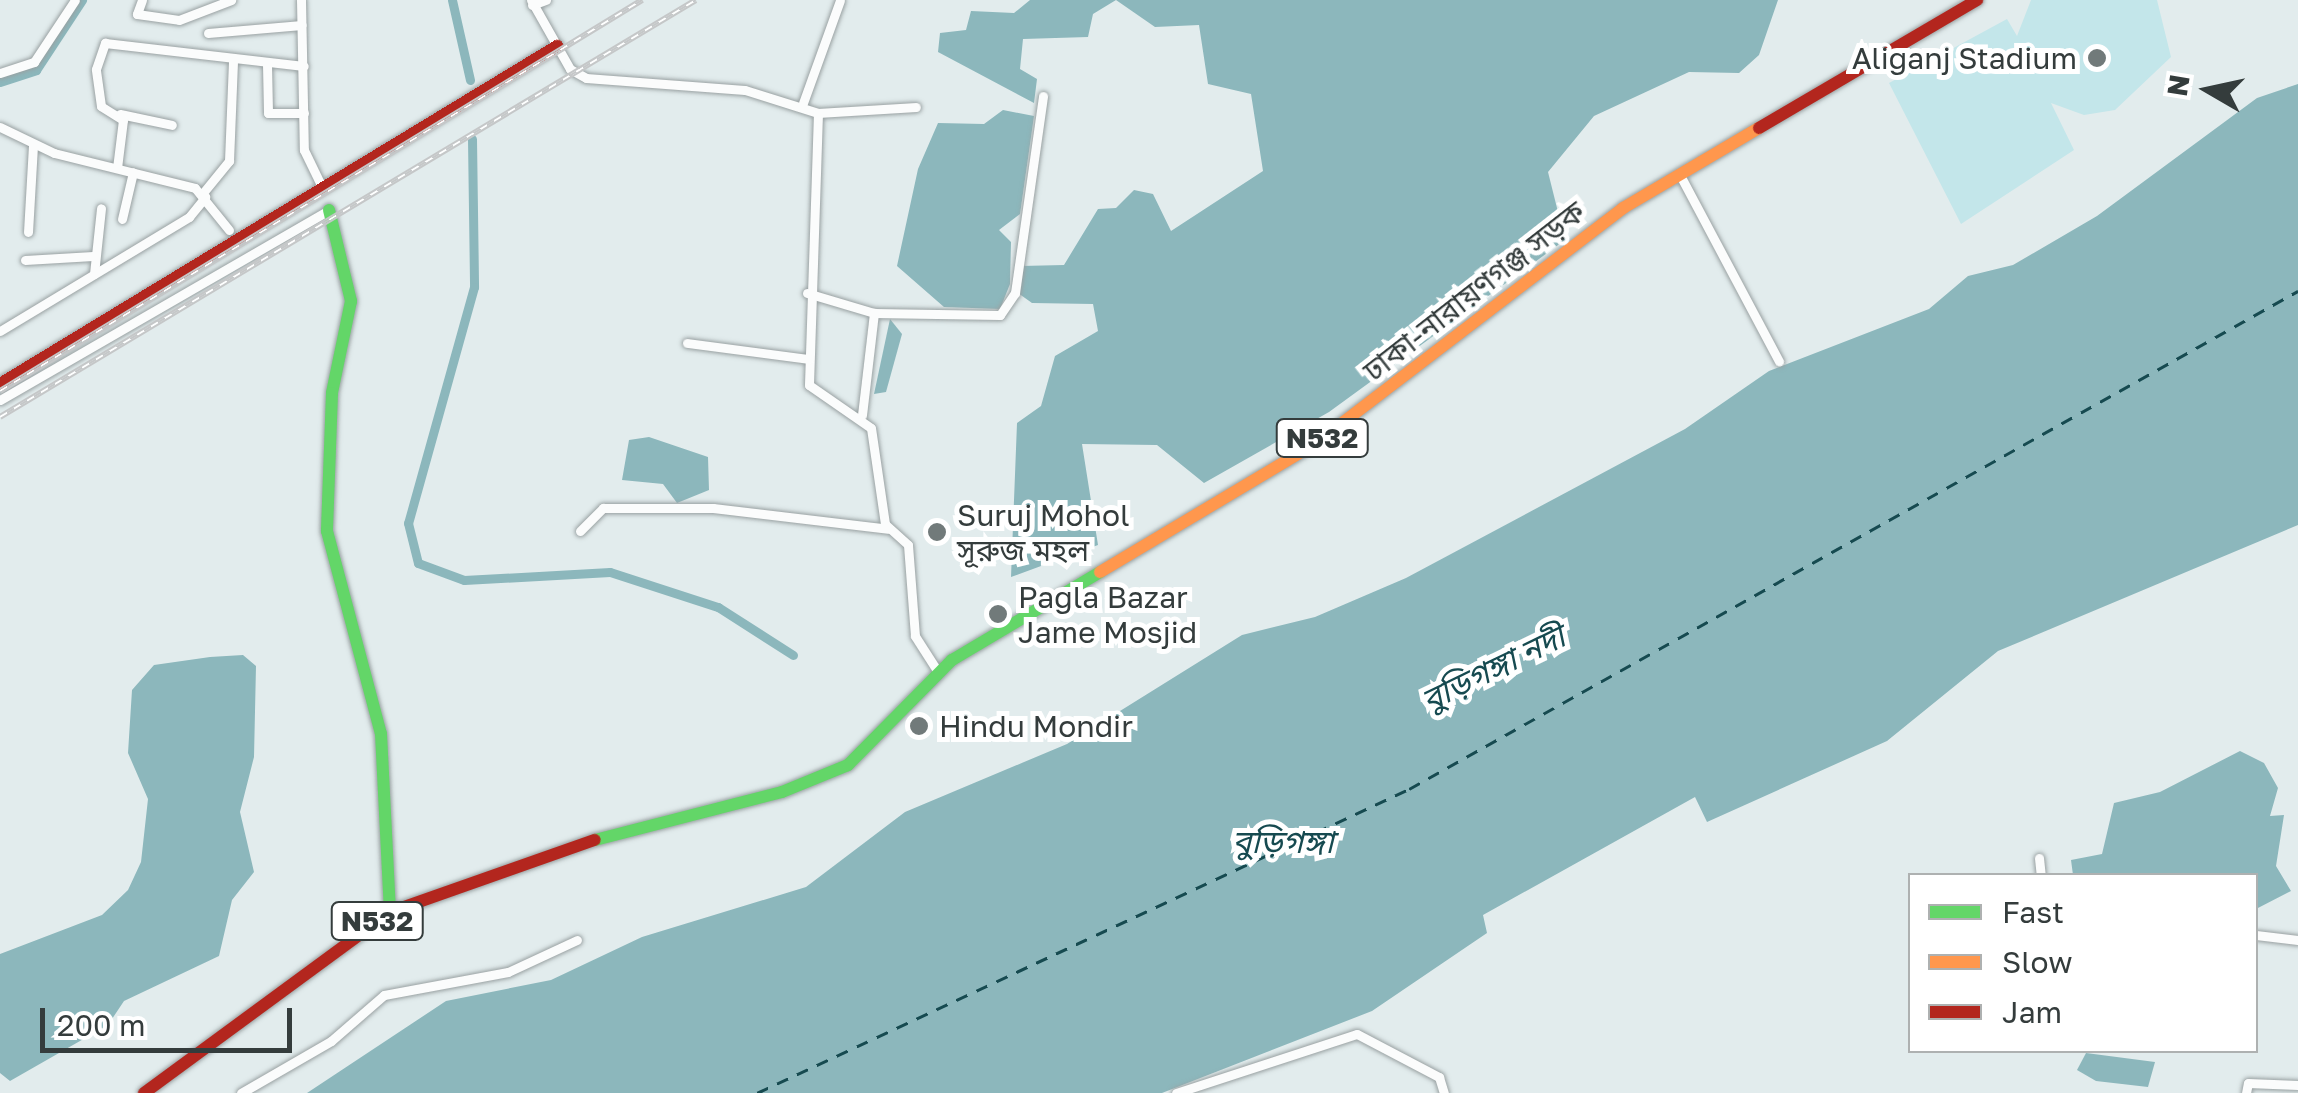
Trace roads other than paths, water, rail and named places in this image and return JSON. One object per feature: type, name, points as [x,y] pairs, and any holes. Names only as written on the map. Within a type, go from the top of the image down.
[{"type":"main road","name":"ঢাকা-নারায়ণগঞ্জ সড়ক","points":[[390,912],[848,765],[938,672],[1316,442],[1607,220],[1977,0]]},
{"type":"main road","points":[[0,384],[556,46]]},
{"type":"main road","points":[[329,210],[350,302],[332,393],[327,531],[381,734],[390,912]]},
{"type":"main road","name":"N532","points":[[144,1093],[390,912]]},
{"type":"street","points":[[0,73],[34,62],[75,0]]},
{"type":"street","points":[[142,0],[137,14],[179,20],[230,0]]},
{"type":"street","points":[[301,0],[304,150],[322,187]]},
{"type":"street","points":[[546,0],[531,3],[556,46],[586,78],[803,103],[818,113],[916,107]]},
{"type":"street","points":[[803,103],[840,0]]},
{"type":"street","points":[[208,33],[302,25]]},
{"type":"street","points":[[172,125],[101,106],[96,68],[105,43],[234,62],[304,66]]},
{"type":"street","points":[[0,331],[189,216],[229,161],[234,62]]},
{"type":"street","points":[[267,64],[268,113],[304,113]]},
{"type":"street","points":[[807,292],[874,313],[1000,315],[1008,308],[1043,96]]},
{"type":"street","points":[[818,113],[807,292],[812,392],[862,415]]},
{"type":"street","points":[[117,168],[120,114]]},
{"type":"street","points":[[0,127],[34,146],[204,195],[229,230]]},
{"type":"street","points":[[28,232],[34,146]]},
{"type":"street","points":[[122,219],[133,172]]},
{"type":"street","points":[[1680,175],[1780,360]]},
{"type":"street","points":[[94,274],[101,208]]},
{"type":"street","points":[[0,400],[329,210]]},
{"type":"street","points":[[25,260],[93,256]]},
{"type":"street","points":[[874,313],[862,415],[888,530]]},
{"type":"street","points":[[686,342],[809,359]]},
{"type":"street","points":[[580,532],[602,508],[713,508],[888,530],[906,537],[914,636],[938,672]]},
{"type":"street","points":[[2038,858],[2040,873]]},
{"type":"street","points":[[2258,935],[2298,940]]},
{"type":"street","points":[[241,1093],[330,1041],[384,994],[508,972],[577,940]]},
{"type":"street","points":[[1176,1093],[1357,1034],[1439,1077],[1444,1093]]},
{"type":"street","points":[[2246,1093],[2248,1083],[2298,1085]]},
{"type":"water","points":[[1030,0],[1116,0],[1093,14],[1088,37],[1023,39],[1020,69],[1037,79],[1034,103],[938,52],[940,33],[966,30],[971,11],[1014,13]]},
{"type":"water","points":[[1116,0],[1778,0],[1759,55],[1739,73],[1689,72],[1594,116],[1548,172],[1565,240],[1329,412],[1204,483],[1157,445],[1082,444],[1098,545],[1011,577],[1017,423],[1041,406],[1055,356],[1098,331],[1093,304],[1032,303],[1018,293],[1021,266],[1064,265],[1098,209],[1116,208],[1134,190],[1153,194],[1171,231],[1263,171],[1251,94],[1208,84],[1199,25],[1155,27]]},
{"type":"water","name":"বুড়িগঙ্গা","points":[[2298,84],[2298,525],[1998,651],[1887,741],[1707,822],[1695,797],[1483,915],[1487,933],[1372,1011],[1162,1093],[307,1093],[446,1001],[551,980],[642,937],[806,887],[905,812],[1067,744],[1242,635],[1315,617],[1406,578],[1685,429],[1769,371],[1929,309],[1968,276],[2013,265],[2097,216],[2257,98]]},
{"type":"water","points":[[1003,110],[1034,116],[1020,214],[999,230],[1011,242],[1010,284],[1000,309],[944,307],[897,266],[918,169],[938,123],[984,124]]},
{"type":"water","points":[[890,319],[902,334],[886,392],[874,394]]},
{"type":"water","points":[[649,437],[708,457],[709,490],[677,503],[663,484],[622,480],[629,440]]},
{"type":"water","points":[[243,655],[256,666],[254,757],[240,812],[254,872],[232,900],[219,956],[124,1001],[108,1025],[10,1081],[0,1073],[0,954],[102,915],[128,890],[141,862],[148,799],[128,753],[132,690],[154,665]]},
{"type":"water","points":[[2240,751],[2264,763],[2278,788],[2270,816],[2284,815],[2276,866],[2291,891],[2258,908],[2258,873],[2073,873],[2071,860],[2102,854],[2114,803],[2160,792]]},
{"type":"water","points":[[2086,1053],[2155,1062],[2148,1087],[2096,1081],[2077,1070]]},
{"type":"waterway","points":[[0,82],[36,70],[82,0]]},
{"type":"waterway","points":[[452,0],[470,80]]},
{"type":"waterway","points":[[472,139],[474,287],[408,523],[418,563],[464,580],[610,572],[718,607],[793,655]]},
{"type":"railway","points":[[0,391],[642,0]]},
{"type":"railway","points":[[0,417],[696,0]]},
{"type":"place","name":"Aliganj Stadium","points":[[2097,58]]},
{"type":"place","name":"Suruj Mohol সূরুজ মহল","points":[[937,532]]},
{"type":"place","name":"Pagla Bazar Jame Mosjid","points":[[998,614]]},
{"type":"place","name":"Hindu Mondir","points":[[919,726]]},
{"type":"water label","name":"বুড়িগঙ্গা নদী","points":[[1493,668]]}]
